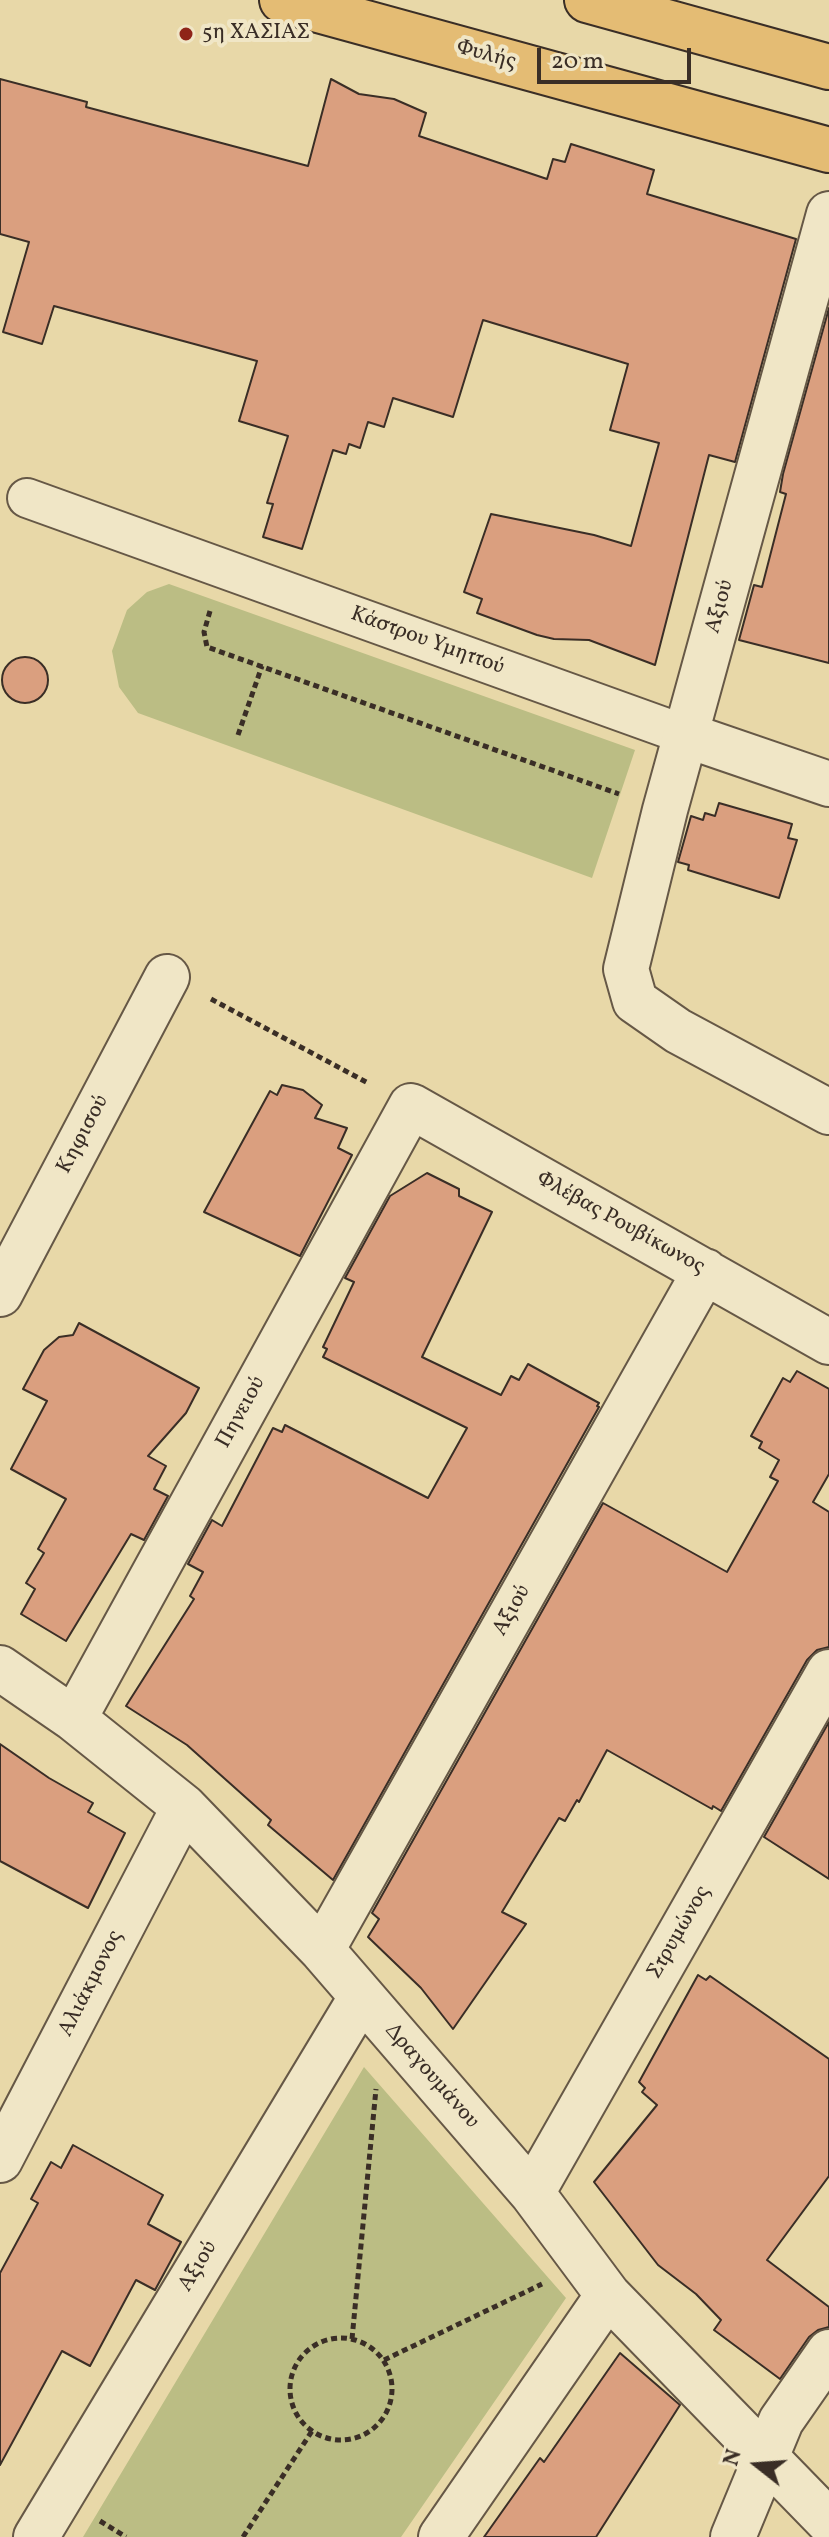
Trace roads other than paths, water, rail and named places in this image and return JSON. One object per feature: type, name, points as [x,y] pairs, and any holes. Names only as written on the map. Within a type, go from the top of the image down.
[{"type":"main road","name":"Φυλής","points":[[282,0],[829,150]]},
{"type":"main road","points":[[587,0],[829,67]]},
{"type":"street","name":"Αξιού","points":[[829,214],[665,810],[626,969],[635,1001],[678,1031],[829,1112]]},
{"type":"street","name":"Κάστρου Υμηττού","points":[[27,498],[829,784]]},
{"type":"street","name":"Κηφισού","points":[[0,1294],[167,977]]},
{"type":"street","name":"Φλέβας Ρουβίκωνος","points":[[411,1106],[829,1342]]},
{"type":"street","name":"Πηνειού","points":[[74,1719],[411,1106]]},
{"type":"street","name":"Αξιού","points":[[322,1950],[705,1271]]},
{"type":"street","name":"Δραγουμάνου","points":[[0,1668],[74,1719],[184,1807],[322,1950],[532,2193],[596,2279],[829,2522]]},
{"type":"street","name":"Στρυμώνος","points":[[532,2193],[829,1672]]},
{"type":"street","name":"Αλιάκμονος","points":[[0,2160],[184,1807]]},
{"type":"street","name":"Αξιού","points":[[36,2537],[372,2008]]},
{"type":"street","points":[[441,2537],[596,2279]]},
{"type":"street","points":[[733,2537],[781,2421],[829,2352]]},
{"type":"place","name":"5η ΧΑΣΙΑΣ","points":[[186,34]]}]
